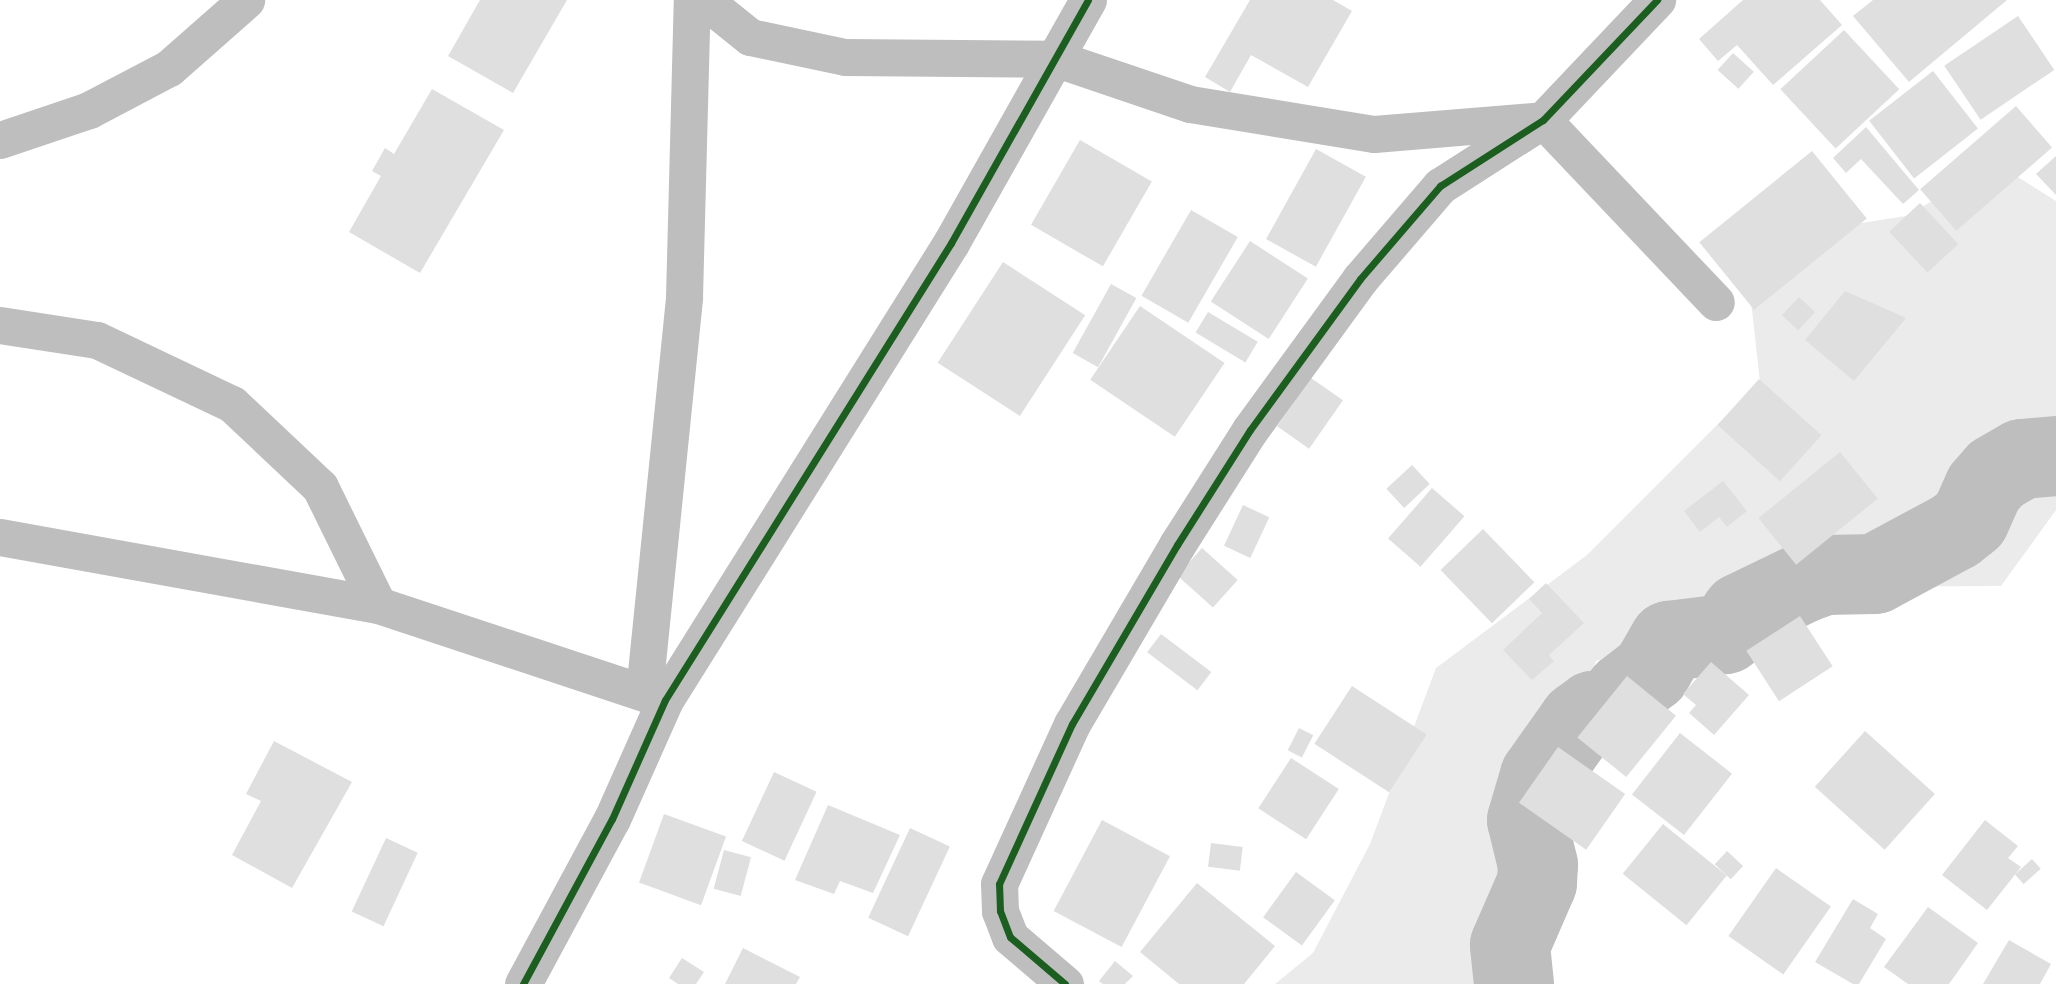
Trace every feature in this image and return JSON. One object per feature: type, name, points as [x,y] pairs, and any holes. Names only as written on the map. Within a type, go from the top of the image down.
[{"type":"street","points":[[0,141],[89,110],[169,68],[246,0]]},
{"type":"street","points":[[655,696],[684,297],[692,0]]},
{"type":"street","points":[[704,0],[750,37],[845,57],[1057,59],[1190,104],[1374,134],[1543,120]]},
{"type":"street","points":[[523,984],[612,819],[655,696],[951,243],[1088,0]]},
{"type":"street","points":[[1065,984],[1010,937],[1000,912],[999,884],[1072,724],[1177,545],[1250,430],[1360,279],[1440,186],[1543,120],[1657,0]]},
{"type":"street","points":[[1543,120],[1716,302]]},
{"type":"street","points":[[0,325],[97,340],[232,404],[320,487],[378,605]]},
{"type":"street","points":[[0,537],[378,605],[655,696]]},
{"type":"shaded area","points":[[1997,164],[2056,201],[2056,510],[2001,586],[1816,587],[1596,661],[1539,844],[1517,984],[1275,984],[1313,953],[1370,844],[1436,668],[1587,555],[1760,382],[1751,301],[1817,230],[1906,216]]},
{"type":"building","points":[[480,0],[567,0],[513,93],[448,56]]},
{"type":"building","points":[[1250,0],[1333,0],[1352,11],[1308,87],[1251,55],[1230,92],[1205,77]]},
{"type":"building","points":[[1743,0],[1820,0],[1842,25],[1773,85],[1737,45],[1718,61],[1699,39]]},
{"type":"building","points":[[1873,0],[2007,0],[1909,82],[1853,16]]},
{"type":"building","points":[[2018,16],[2054,70],[1981,120],[1944,66]]},
{"type":"building","points":[[1844,30],[1899,89],[1836,149],[1780,89]]},
{"type":"building","points":[[1733,53],[1754,72],[1738,89],[1718,70]]},
{"type":"building","points":[[1933,71],[1978,129],[1914,178],[1869,121]]},
{"type":"building","points":[[432,89],[504,130],[420,273],[349,232],[381,176],[372,171],[385,148],[394,154]]},
{"type":"building","points":[[2016,106],[2052,148],[1956,231],[1920,189]]},
{"type":"building","points":[[1866,127],[1919,190],[1903,204],[1861,159],[1846,173],[1833,158]]},
{"type":"building","points":[[1080,140],[1152,182],[1103,266],[1031,225]]},
{"type":"building","points":[[1316,149],[1366,177],[1316,267],[1266,239]]},
{"type":"building","points":[[1812,151],[1867,219],[1754,310],[1699,242]]},
{"type":"building","points":[[2056,156],[2056,195],[2036,174]]},
{"type":"building","points":[[1920,203],[1958,244],[1927,273],[1889,232]]},
{"type":"building","points":[[1191,210],[1238,237],[1188,323],[1142,296]]},
{"type":"building","points":[[1250,241],[1308,279],[1269,339],[1211,301]]},
{"type":"building","points":[[1003,262],[1085,315],[1020,416],[938,363]]},
{"type":"building","points":[[1111,284],[1136,298],[1098,367],[1073,353]]},
{"type":"building","points":[[1845,291],[1906,318],[1854,381],[1805,340]]},
{"type":"building","points":[[1799,297],[1815,312],[1798,330],[1782,315]]},
{"type":"building","points":[[1140,306],[1225,363],[1175,437],[1090,380]]},
{"type":"building","points":[[1208,312],[1258,342],[1245,362],[1196,333]]},
{"type":"building","points":[[1311,378],[1343,400],[1309,449],[1277,426]]},
{"type":"building","points":[[1759,379],[1821,435],[1780,481],[1718,425]]},
{"type":"building","points":[[1840,452],[1878,499],[1796,565],[1758,518]]},
{"type":"building","points":[[1412,465],[1430,484],[1404,508],[1386,489]]},
{"type":"building","points":[[1723,481],[1747,511],[1727,527],[1719,517],[1700,532],[1684,511]]},
{"type":"building","points":[[1432,488],[1464,516],[1420,567],[1388,539]]},
{"type":"building","points":[[1243,505],[1269,517],[1250,558],[1224,546]]},
{"type":"building","points":[[1483,529],[1534,582],[1492,623],[1441,570]]},
{"type":"building","points":[[1202,548],[1238,580],[1213,608],[1177,575]]},
{"type":"building","points":[[1546,583],[1584,623],[1549,655],[1554,661],[1532,680],[1503,650],[1542,613],[1529,599]]},
{"type":"building","points":[[1800,616],[1833,666],[1779,701],[1746,651]]},
{"type":"building","points":[[1161,634],[1211,672],[1197,690],[1147,652]]},
{"type":"building","points":[[1711,662],[1749,695],[1714,735],[1689,713],[1696,705],[1683,694]]},
{"type":"building","points":[[1627,676],[1676,716],[1626,777],[1577,737]]},
{"type":"building","points":[[1352,686],[1427,734],[1389,792],[1314,744]]},
{"type":"building","points":[[1299,728],[1313,735],[1302,758],[1288,750]]},
{"type":"building","points":[[1865,731],[1935,794],[1885,850],[1815,787]]},
{"type":"building","points":[[1680,733],[1732,774],[1684,835],[1632,794]]},
{"type":"building","points":[[274,741],[352,782],[292,888],[232,855],[261,801],[246,794]]},
{"type":"building","points":[[1558,747],[1625,794],[1586,850],[1519,803]]},
{"type":"building","points":[[1291,758],[1339,789],[1306,839],[1258,808]]},
{"type":"building","points":[[774,772],[817,792],[784,861],[742,841]]},
{"type":"building","points":[[828,805],[900,835],[873,893],[840,881],[834,894],[795,880]]},
{"type":"building","points":[[664,814],[726,837],[701,905],[639,883]]},
{"type":"building","points":[[1102,820],[1170,856],[1122,947],[1054,911]]},
{"type":"building","points":[[1985,820],[2018,846],[2008,858],[2021,867],[1987,910],[1942,875]]},
{"type":"building","points":[[1663,824],[1727,876],[1686,925],[1623,874]]},
{"type":"building","points":[[910,828],[950,847],[908,936],[868,918]]},
{"type":"building","points":[[386,838],[418,853],[383,926],[352,911]]},
{"type":"building","points":[[1211,843],[1243,847],[1240,871],[1208,867]]},
{"type":"building","points":[[724,850],[751,857],[741,896],[714,889]]},
{"type":"building","points":[[1727,851],[1743,866],[1731,879],[1715,864]]},
{"type":"building","points":[[2032,859],[2041,869],[2024,884],[2015,874]]},
{"type":"building","points":[[1776,868],[1831,906],[1783,974],[1728,936]]},
{"type":"building","points":[[1296,872],[1335,900],[1302,946],[1263,917]]},
{"type":"building","points":[[1197,883],[1275,946],[1244,984],[1179,984],[1140,952]]},
{"type":"building","points":[[1853,899],[1878,914],[1870,928],[1886,939],[1859,984],[1853,984],[1815,962]]},
{"type":"building","points":[[1928,907],[1978,943],[1949,984],[1908,984],[1884,967]]},
{"type":"building","points":[[2009,940],[2051,964],[2040,984],[1983,984]]},
{"type":"building","points":[[743,948],[800,977],[796,984],[725,984]]},
{"type":"building","points":[[682,958],[704,972],[696,984],[678,984],[669,978]]},
{"type":"building","points":[[1115,961],[1133,976],[1125,984],[1103,984],[1099,981]]},
{"type":"waterway","points":[[1514,984],[1510,945],[1537,883],[1538,865],[1527,820],[1540,776],[1579,721],[1593,711],[1609,711],[1625,692],[1651,672],[1669,641],[1726,634],[1741,613],[1825,575],[1875,574],[1955,531],[1970,519],[1984,488],[1996,474],[2022,459],[2056,456]]},
{"type":"cycle path","points":[[523,984],[612,819],[665,700],[951,243],[1088,0]]},
{"type":"cycle path","points":[[1065,984],[1010,937],[1000,911],[999,884],[1072,724],[1177,545],[1250,430],[1360,279],[1440,186],[1543,120],[1657,0]]}]
